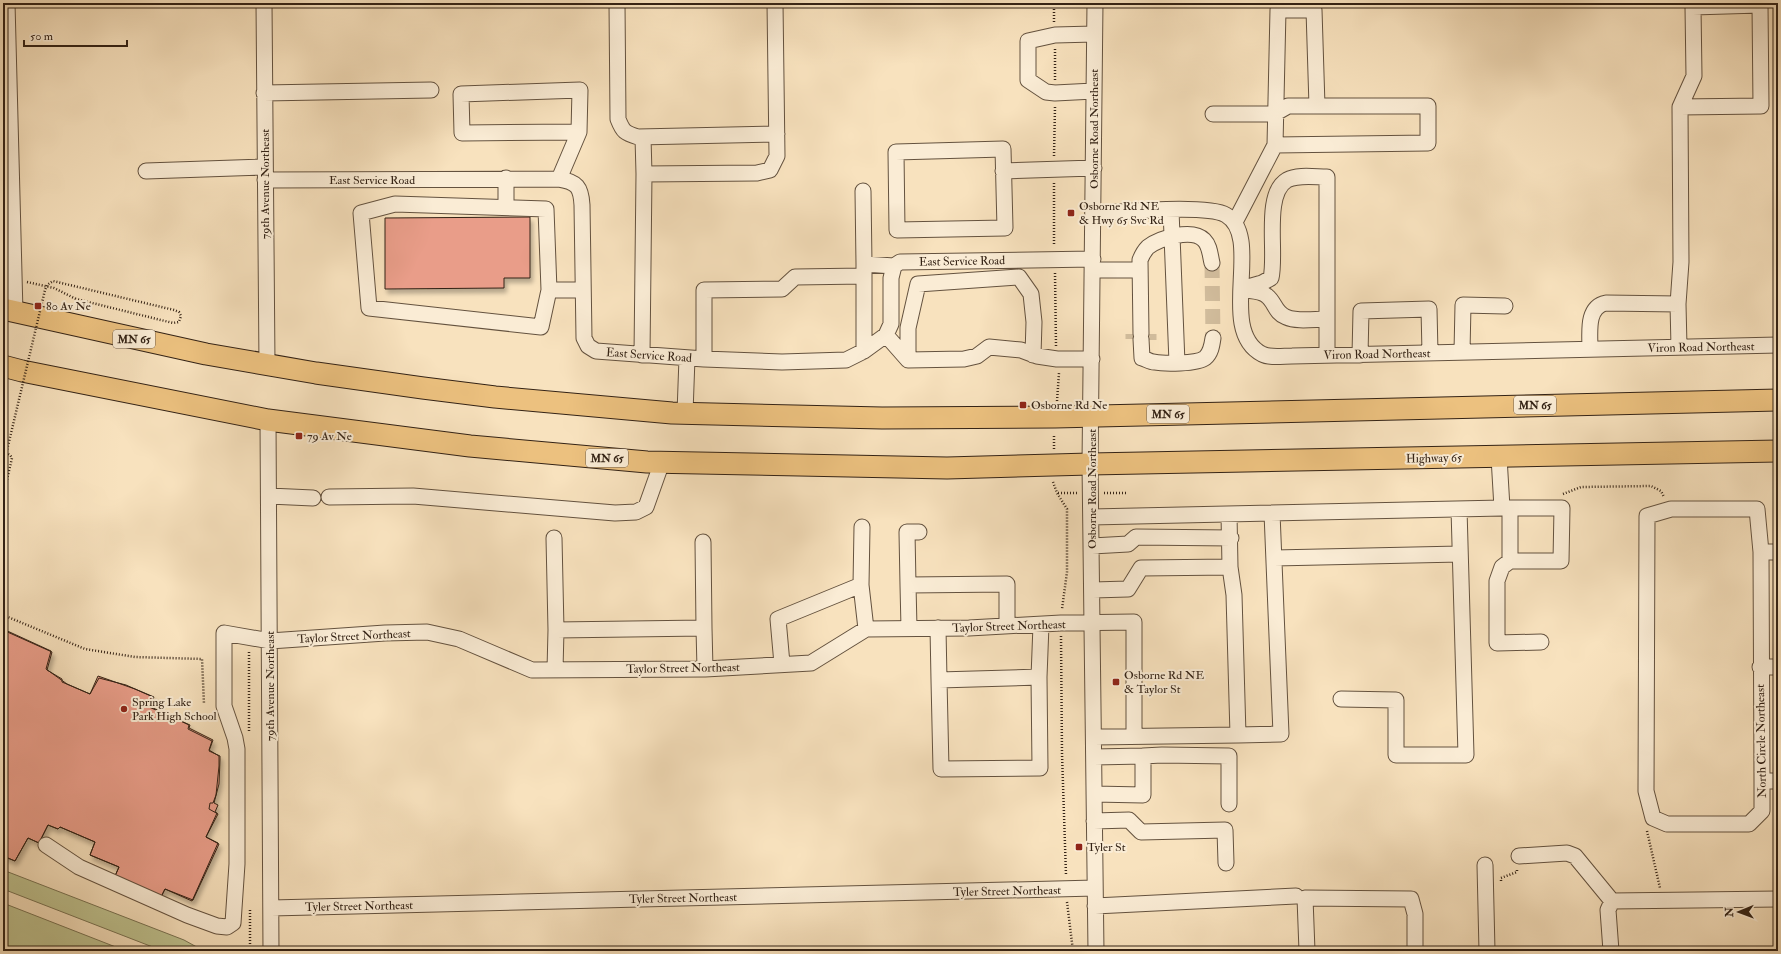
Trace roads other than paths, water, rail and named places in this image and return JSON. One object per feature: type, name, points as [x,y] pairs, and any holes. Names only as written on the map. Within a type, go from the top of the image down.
[{"type":"highway","name":"MN 65","points":[[9,311],[206,354],[423,388],[685,413],[882,418],[1091,416],[1778,400]]},
{"type":"highway","name":"MN 65","points":[[3,366],[268,420],[470,446],[662,462],[947,468],[1090,464]]},
{"type":"highway","name":"Highway 65","points":[[1090,464],[1778,451]]},
{"type":"street","points":[[7,3],[9,311]]},
{"type":"street","name":"79th Avenue Northeast","points":[[264,3],[266,364]]},
{"type":"street","points":[[617,3],[618,119],[622,129],[627,133],[638,137],[777,134]]},
{"type":"street","points":[[644,174],[757,173],[770,170],[777,156],[776,3]]},
{"type":"street","name":"Osborne Road Northeast","points":[[1095,3],[1090,464],[1093,590],[1096,951]]},
{"type":"street","points":[[1679,347],[1678,304],[1681,262],[1680,107],[1694,76],[1693,7],[1760,5],[1761,106],[1680,107]]},
{"type":"street","points":[[1093,214],[1171,210],[1213,210],[1225,214],[1234,222],[1275,145],[1274,114],[1278,10],[1314,10],[1317,106]]},
{"type":"street","points":[[1094,34],[1055,35],[1028,41],[1028,80],[1046,92],[1094,91]]},
{"type":"street","points":[[264,93],[431,90]]},
{"type":"street","points":[[559,179],[579,132],[580,90],[461,94],[462,133],[579,132]]},
{"type":"street","points":[[1213,114],[1274,114],[1288,106],[1428,106],[1428,143],[1275,145]]},
{"type":"street","points":[[642,355],[643,137]]},
{"type":"street","points":[[1003,149],[1003,172],[1005,228],[897,230],[896,152],[1003,149]]},
{"type":"street","points":[[1003,172],[1094,168]]},
{"type":"street","name":"East Service Road","points":[[146,171],[265,174],[397,180],[506,178],[559,179],[576,184],[581,192],[584,338],[588,346],[596,351],[704,359],[833,362],[846,360],[864,351],[886,335]]},
{"type":"street","points":[[1269,298],[1270,278],[1272,273],[1273,209],[1280,189],[1286,181],[1292,178],[1327,177],[1327,355]]},
{"type":"street","points":[[506,178],[506,207]]},
{"type":"street","points":[[395,204],[397,180]]},
{"type":"street","points":[[863,192],[864,351]]},
{"type":"street","points":[[395,204],[546,209],[549,290],[541,327],[369,308],[361,213],[395,204]]},
{"type":"street","points":[[1171,210],[1166,238],[1177,362]]},
{"type":"street","name":"Viron Road Northeast","points":[[1234,222],[1241,240],[1241,319],[1245,336],[1254,349],[1263,355],[1360,355],[1590,348],[1778,345]]},
{"type":"street","points":[[1141,336],[1132,270],[1137,248],[1145,241],[1152,238],[1166,238],[1181,235],[1198,236],[1209,246],[1212,263]]},
{"type":"street","points":[[1166,238],[1148,248],[1143,253],[1140,260],[1142,358],[1153,362],[1200,360],[1206,357],[1210,351],[1213,338]]},
{"type":"street","points":[[995,260],[995,280]]},
{"type":"street","name":"East Service Road","points":[[704,359],[704,290],[782,289],[795,277],[894,266],[900,262],[995,260],[1093,265],[1132,270]]},
{"type":"street","points":[[894,266],[891,278],[891,324],[886,335],[908,360],[964,359],[977,356],[989,348],[1021,350],[1057,359],[1092,359]]},
{"type":"street","points":[[908,360],[908,328],[918,284],[995,280],[1019,277],[1031,294],[1034,322],[1033,354]]},
{"type":"street","points":[[1241,289],[1262,284],[1270,278]]},
{"type":"street","points":[[1241,289],[1263,293],[1285,317],[1292,319],[1327,319]]},
{"type":"street","points":[[549,290],[583,290]]},
{"type":"street","points":[[1590,348],[1590,323],[1593,312],[1600,304],[1678,304]]},
{"type":"street","points":[[1462,352],[1463,306],[1506,306]]},
{"type":"street","points":[[1360,355],[1361,311],[1429,309],[1430,353]]},
{"type":"street","points":[[685,413],[687,358]]},
{"type":"street","name":"79th Avenue Northeast","points":[[268,420],[271,951]]},
{"type":"street","points":[[1499,457],[1506,508],[1510,561]]},
{"type":"street","points":[[329,497],[413,496],[615,513],[636,512],[646,508],[662,462]]},
{"type":"street","points":[[269,496],[313,498]]},
{"type":"street","points":[[1091,517],[1562,508],[1562,561],[1510,561],[1502,567],[1497,581],[1497,643],[1541,642]]},
{"type":"street","points":[[1341,699],[1396,700],[1396,755],[1466,755],[1459,509]]},
{"type":"street","name":"North Circle Northeast","points":[[1671,509],[1757,509],[1761,552],[1760,667],[1762,811],[1749,824],[1667,824],[1654,818],[1646,790],[1647,516],[1671,509]]},
{"type":"street","points":[[1094,737],[1282,734],[1272,513]]},
{"type":"street","points":[[1229,514],[1231,538],[1230,567],[1234,595],[1238,735]]},
{"type":"street","points":[[1174,515],[1174,538]]},
{"type":"street","points":[[1142,537],[1143,516]]},
{"type":"street","points":[[862,527],[861,585],[866,629]]},
{"type":"street","points":[[909,628],[907,532],[919,532]]},
{"type":"street","points":[[1092,546],[1128,544],[1136,537],[1231,538]]},
{"type":"street","points":[[554,538],[556,630],[555,670]]},
{"type":"street","points":[[703,542],[705,669]]},
{"type":"street","points":[[1761,552],[1778,552]]},
{"type":"street","points":[[1274,558],[1460,554]]},
{"type":"street","points":[[1093,590],[1128,589],[1141,568],[1230,567]]},
{"type":"street","points":[[908,585],[1007,584],[1007,626]]},
{"type":"street","points":[[782,664],[778,619],[861,585]]},
{"type":"street","name":"Taylor Street Northeast","points":[[46,845],[79,867],[186,915],[217,926],[227,927],[233,923],[236,864],[237,749],[235,738],[224,706],[224,633],[270,641],[385,633],[428,632],[459,639],[532,670],[705,669],[811,663],[866,629],[1134,622],[1134,736]]},
{"type":"street","points":[[938,628],[941,769],[1040,768],[1039,677],[1041,625]]},
{"type":"street","points":[[556,630],[704,628]]},
{"type":"street","points":[[1760,667],[1778,667]]},
{"type":"street","points":[[939,680],[1039,677]]},
{"type":"street","points":[[1094,757],[1162,754],[1229,756],[1229,804]]},
{"type":"street","points":[[1094,794],[1143,795],[1143,756]]},
{"type":"street","points":[[1762,781],[1778,781]]},
{"type":"street","points":[[1094,821],[1129,820],[1141,832],[1225,830],[1226,863]]},
{"type":"street","points":[[1519,856],[1568,853],[1575,856],[1612,901]]},
{"type":"street","points":[[1485,865],[1487,951]]},
{"type":"street","name":"Tyler Street Northeast","points":[[271,908],[1095,888]]},
{"type":"street","points":[[1095,906],[1296,896]]},
{"type":"street","points":[[1307,951],[1305,898],[1411,899],[1416,914],[1415,951]]},
{"type":"street","points":[[1612,901],[1778,899]]},
{"type":"street","points":[[1611,951],[1608,910],[1612,901]]},
{"type":"tunnel","points":[[1212,263],[1213,338]]},
{"type":"tunnel","points":[[1133,334],[1133,339]]},
{"type":"tunnel","points":[[1149,334],[1149,340]]},
{"type":"place","name":"Osborne Rd NE & Hwy 65 Svc Rd","points":[[1071,213]]},
{"type":"place","name":"80 Av Ne","points":[[38,306]]},
{"type":"place","name":"Osborne Rd Ne","points":[[1023,405]]},
{"type":"place","name":"79 Av Ne","points":[[299,436]]},
{"type":"place","name":"Osborne Rd NE & Taylor St","points":[[1116,682]]},
{"type":"place","name":"Spring Lake Park High School","points":[[124,709]]},
{"type":"place","name":"Tyler St","points":[[1079,847]]}]
